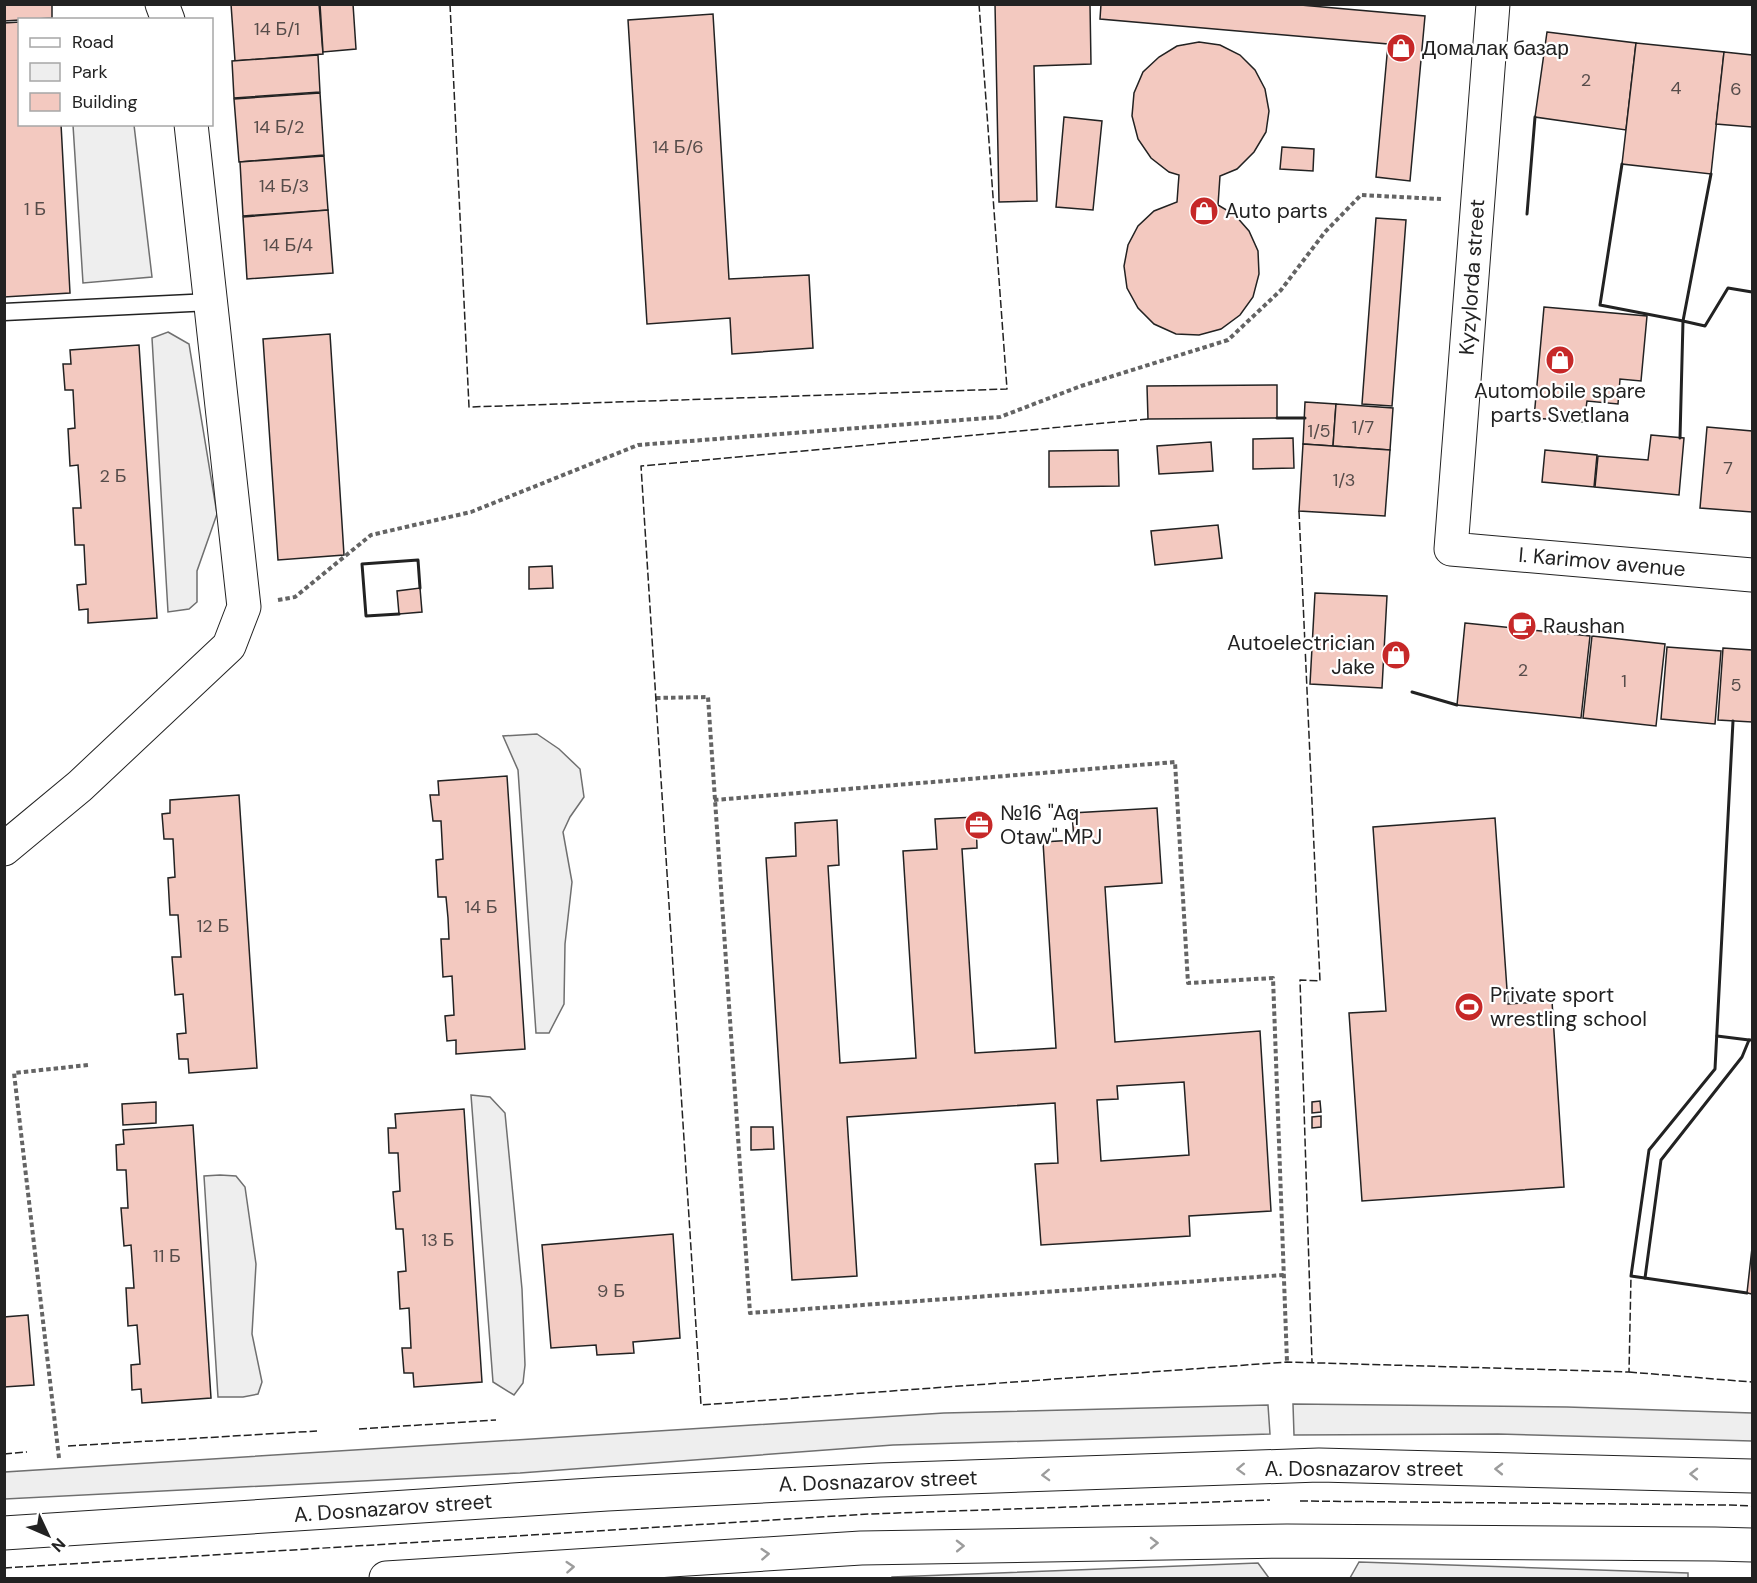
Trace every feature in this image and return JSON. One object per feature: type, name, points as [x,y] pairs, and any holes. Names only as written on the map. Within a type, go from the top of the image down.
[{"type":"main road","name":"Kyzylorda street","points":[[1451,549],[1493,4]]},
{"type":"main road","points":[[4,849],[80,786],[229,646],[244,607],[191,126]]},
{"type":"main road","name":"I. Karimov avenue","points":[[1451,549],[1752,574]]},
{"type":"main road","name":"A. Dosnazarov street","points":[[4,1533],[619,1493],[880,1480],[1319,1465],[1752,1476]]},
{"type":"main road","points":[[386,1578],[861,1548],[1287,1541],[1752,1545]]},
{"type":"lane","points":[[4,312],[211,302]]},
{"type":"path","points":[[244,607],[294,597],[371,536],[471,512],[638,445],[1000,417],[1081,386],[1228,340],[1281,290],[1325,232],[1361,195],[1478,201]]},
{"type":"path","points":[[656,698],[708,697],[750,1313],[1284,1275]]},
{"type":"path","points":[[714,800],[1174,762],[1188,983],[1273,978],[1287,1362]]},
{"type":"path","points":[[59,1458],[14,1073],[88,1065]]},
{"type":"green space","points":[[73,126],[134,126],[152,277],[83,283]]},
{"type":"green space","points":[[168,332],[189,344],[217,514],[197,571],[197,602],[189,609],[168,612],[152,338]]},
{"type":"green space","points":[[537,734],[559,749],[580,769],[584,797],[563,832],[572,882],[565,944],[564,1004],[549,1033],[536,1033],[518,770],[503,736]]},
{"type":"green space","points":[[471,1095],[490,1097],[505,1113],[522,1289],[525,1365],[523,1383],[514,1395],[493,1382]]},
{"type":"green space","points":[[204,1176],[236,1176],[245,1187],[256,1264],[252,1334],[262,1382],[258,1394],[243,1397],[218,1397]]},
{"type":"green space","points":[[1293,1404],[1567,1407],[1752,1413],[1752,1441],[1498,1434],[1294,1435]]},
{"type":"green space","points":[[1268,1405],[1270,1434],[893,1445],[520,1473],[5,1499],[5,1472],[944,1413]]},
{"type":"green space","points":[[1359,1562],[1688,1573],[1688,1578],[1350,1578]]},
{"type":"green space","points":[[1258,1563],[1269,1578],[891,1578],[892,1577]]},
{"type":"building","points":[[4,4],[52,4],[52,18],[18,18],[18,20],[4,21]]},
{"type":"building","points":[[231,4],[319,4],[323,54],[235,61]]},
{"type":"building","points":[[320,4],[353,4],[356,49],[323,52]]},
{"type":"building","points":[[995,4],[1090,4],[1091,64],[1034,66],[1037,201],[999,202]]},
{"type":"building","points":[[1101,4],[1289,4],[1425,16],[1410,181],[1376,177],[1388,44],[1100,19]]},
{"type":"building","points":[[713,14],[729,279],[809,275],[813,348],[732,354],[730,318],[647,324],[628,20]]},
{"type":"building","points":[[18,22],[18,126],[61,126],[70,293],[4,297],[4,23]]},
{"type":"building","points":[[1547,32],[1636,43],[1626,130],[1535,117]]},
{"type":"building","points":[[1199,42],[1220,45],[1240,55],[1255,70],[1265,89],[1269,111],[1266,132],[1254,152],[1237,169],[1220,176],[1218,205],[1235,215],[1249,231],[1258,251],[1259,274],[1253,297],[1240,315],[1221,329],[1199,335],[1176,334],[1154,324],[1138,308],[1127,288],[1124,266],[1128,245],[1138,226],[1154,211],[1177,202],[1179,175],[1169,172],[1151,158],[1138,139],[1132,116],[1134,93],[1143,72],[1159,57],[1177,46]]},
{"type":"building","points":[[1636,43],[1724,52],[1711,174],[1622,164]]},
{"type":"building","points":[[1724,52],[1752,55],[1752,127],[1716,124]]},
{"type":"building","points":[[318,55],[320,92],[234,98],[232,61]]},
{"type":"building","points":[[320,93],[324,155],[239,162],[234,99]]},
{"type":"building","points":[[1064,117],[1102,121],[1093,210],[1056,207]]},
{"type":"building","points":[[1282,147],[1314,149],[1313,171],[1280,169]]},
{"type":"building","points":[[324,156],[328,210],[243,216],[240,162]]},
{"type":"building","points":[[328,210],[333,273],[247,279],[243,217]]},
{"type":"building","points":[[1376,218],[1406,220],[1392,406],[1362,404]]},
{"type":"building","points":[[1544,307],[1647,316],[1641,381],[1620,379],[1618,404],[1587,401],[1584,422],[1534,418]]},
{"type":"building","points":[[330,334],[344,555],[278,560],[263,339]]},
{"type":"building","points":[[139,345],[157,618],[88,623],[88,609],[79,610],[77,585],[86,584],[84,545],[75,545],[73,508],[81,508],[78,465],[70,466],[68,429],[75,428],[73,390],[65,390],[63,364],[71,364],[70,350]]},
{"type":"building","points":[[1277,385],[1277,418],[1148,419],[1147,386]]},
{"type":"building","points":[[1305,402],[1336,404],[1333,446],[1303,444]]},
{"type":"building","points":[[1336,404],[1393,408],[1390,450],[1333,446]]},
{"type":"building","points":[[1707,427],[1752,431],[1752,512],[1700,508]]},
{"type":"building","points":[[1651,435],[1684,438],[1679,495],[1595,487],[1598,456],[1648,460]]},
{"type":"building","points":[[1293,438],[1294,468],[1253,469],[1253,439]]},
{"type":"building","points":[[1211,442],[1213,471],[1159,474],[1157,446]]},
{"type":"building","points":[[1303,444],[1390,450],[1385,516],[1299,511]]},
{"type":"building","points":[[1118,450],[1119,486],[1049,487],[1049,451]]},
{"type":"building","points":[[1545,450],[1597,455],[1594,487],[1542,482]]},
{"type":"building","points":[[1218,525],[1222,558],[1155,565],[1151,531]]},
{"type":"building","points":[[552,566],[553,588],[529,589],[529,567]]},
{"type":"building","points":[[420,588],[422,612],[399,614],[397,591]]},
{"type":"building","points":[[1315,593],[1387,596],[1382,688],[1310,684]]},
{"type":"building","points":[[1465,623],[1590,636],[1581,718],[1457,705]]},
{"type":"building","points":[[1592,636],[1665,644],[1656,726],[1583,718]]},
{"type":"building","points":[[1667,647],[1721,651],[1715,724],[1661,719]]},
{"type":"building","points":[[1723,648],[1752,650],[1752,722],[1718,720]]},
{"type":"building","points":[[507,776],[525,1049],[456,1054],[456,1040],[447,1041],[445,1016],[454,1015],[452,976],[443,977],[441,939],[449,939],[446,897],[438,897],[436,860],[443,859],[441,821],[433,821],[430,795],[439,795],[438,781]]},
{"type":"building","points":[[239,795],[257,1068],[189,1073],[188,1059],[179,1059],[177,1034],[186,1033],[183,994],[175,995],[172,957],[181,957],[178,915],[170,915],[168,878],[175,877],[173,839],[164,839],[162,814],[170,813],[170,800]]},
{"type":"building","points":[[1157,808],[1162,883],[1105,887],[1115,1042],[1260,1031],[1271,1211],[1189,1216],[1190,1236],[1041,1245],[1035,1164],[1058,1163],[1055,1103],[847,1117],[857,1276],[792,1280],[766,858],[796,856],[795,823],[837,820],[839,865],[828,866],[840,1063],[916,1058],[903,851],[937,849],[935,819],[976,817],[977,848],[962,849],[975,1053],[1056,1048],[1043,842],[1074,840],[1072,813]],"holes":[[[1184,1082],[1189,1155],[1101,1161],[1097,1100],[1118,1099],[1117,1086]]]},
{"type":"building","name":"Private sport wrestling school","points":[[1495,818],[1508,1004],[1552,1001],[1564,1187],[1362,1201],[1349,1013],[1386,1011],[1373,827]]},
{"type":"building","points":[[1320,1101],[1321,1112],[1312,1113],[1312,1102]]},
{"type":"building","points":[[156,1102],[156,1123],[123,1125],[122,1104]]},
{"type":"building","points":[[464,1109],[482,1382],[414,1387],[413,1373],[404,1373],[402,1348],[411,1348],[409,1308],[400,1309],[398,1272],[406,1271],[403,1229],[396,1229],[393,1192],[400,1191],[398,1153],[389,1153],[388,1128],[396,1128],[395,1114]]},
{"type":"building","points":[[1321,1116],[1321,1127],[1312,1128],[1312,1117]]},
{"type":"building","points":[[193,1125],[211,1398],[142,1403],[141,1389],[132,1390],[131,1365],[140,1364],[137,1325],[128,1326],[126,1288],[134,1288],[131,1245],[124,1246],[121,1208],[128,1208],[126,1170],[117,1170],[116,1145],[124,1144],[123,1130]]},
{"type":"building","points":[[751,1127],[773,1127],[774,1149],[751,1150]]},
{"type":"building","points":[[673,1234],[680,1338],[633,1342],[634,1353],[597,1355],[596,1345],[551,1348],[542,1245]]},
{"type":"building","points":[[1752,1248],[1752,1294],[1747,1293]]},
{"type":"building","points":[[28,1315],[34,1385],[4,1387],[4,1317]]},
{"type":"fence","points":[[450,4],[469,407],[1007,389],[979,4]]},
{"type":"fence","points":[[1148,419],[641,466],[701,1405],[1287,1362],[1629,1372],[1631,1276]]},
{"type":"fence","points":[[1299,511],[1320,981],[1300,980],[1312,1362]]},
{"type":"fence","points":[[1629,1372],[1752,1382]]},
{"type":"fence","points":[[359,1429],[496,1420]]},
{"type":"fence","points":[[68,1446],[317,1431]]},
{"type":"fence","points":[[4,1454],[27,1452]]},
{"type":"fence","points":[[4,1568],[869,1514],[1270,1500]]},
{"type":"fence","points":[[1300,1501],[1752,1506]]},
{"type":"wall","points":[[1527,214],[1535,117]]},
{"type":"wall","points":[[1622,164],[1600,305],[1683,321],[1711,174]]},
{"type":"wall","points":[[1680,438],[1683,321],[1705,326],[1728,288],[1752,292]]},
{"type":"wall","points":[[1277,418],[1305,418]]},
{"type":"wall","points":[[399,614],[366,616],[362,564],[418,560],[420,588]]},
{"type":"wall","points":[[1412,692],[1457,705]]},
{"type":"wall","points":[[1733,721],[1715,1069],[1649,1150],[1631,1276],[1747,1293]]},
{"type":"wall","points":[[1717,1036],[1749,1040]]},
{"type":"wall","points":[[1645,1278],[1661,1160],[1742,1057],[1749,1040],[1752,1040]]},
{"type":"place","name":"Домалақ базар","points":[[1401,48]]},
{"type":"place","name":"Auto parts","points":[[1204,211]]},
{"type":"place","name":"Automobile spare parts Svetlana","points":[[1560,360]]},
{"type":"place","name":"Raushan","points":[[1522,626]]},
{"type":"place","name":"Autoelectrician Jake","points":[[1396,655]]},
{"type":"place","name":"№16 \"Aq Otaw\" MPJ","points":[[979,825]]},
{"type":"place","name":"Private sport wrestling school","points":[[1469,1007]]}]
